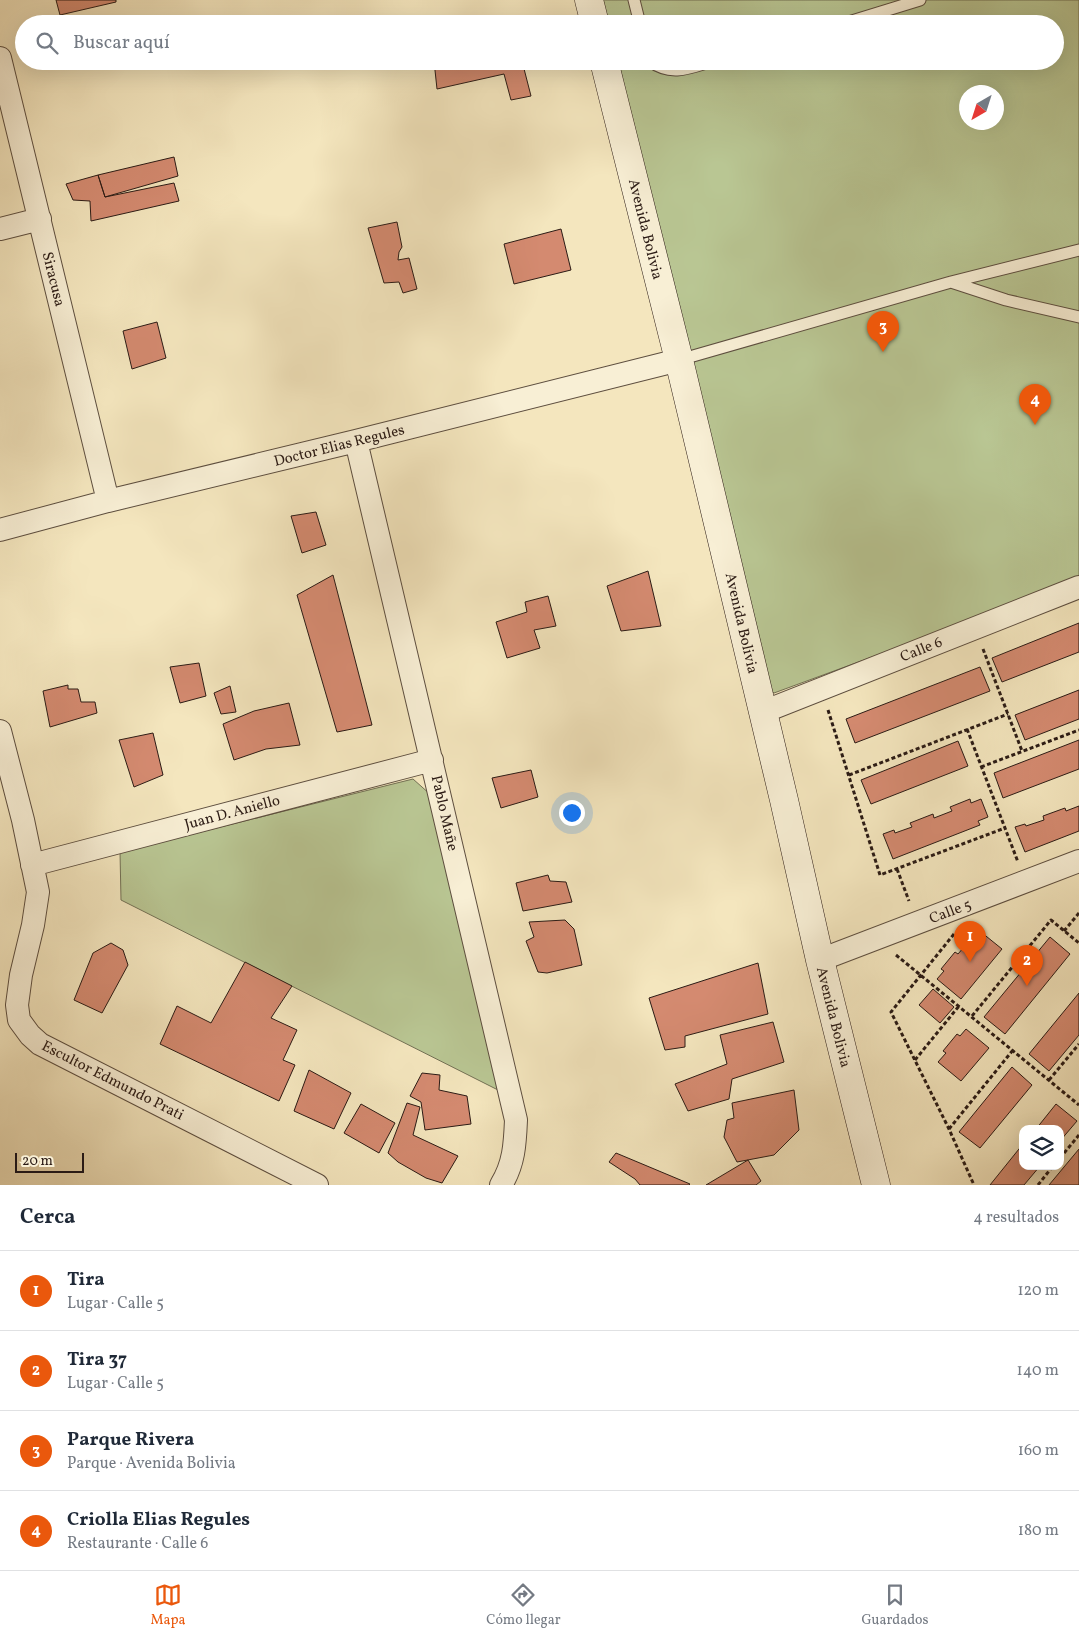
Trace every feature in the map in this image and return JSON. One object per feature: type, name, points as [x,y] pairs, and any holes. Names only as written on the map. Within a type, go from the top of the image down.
[{"type":"street","points":[[589,0],[593,15]]},
{"type":"street","name":"Siracusa","points":[[0,58],[108,500]]},
{"type":"street","name":"Avenida Bolivia","points":[[606,70],[679,360],[820,960],[876,1185]]},
{"type":"street","points":[[0,229],[40,219]]},
{"type":"street","name":"Doctor Elias Regules","points":[[0,530],[108,500],[356,441],[679,360]]},
{"type":"street","name":"Pablo Mañe","points":[[356,441],[516,1120],[515,1151],[508,1174],[501,1185]]},
{"type":"street","name":"Calle 6","points":[[763,712],[1079,587]]},
{"type":"street","name":"Escultor Edmundo Prati","points":[[0,731],[23,820],[38,892],[33,925],[21,975],[17,1005],[19,1020],[30,1035],[40,1044],[317,1185]]},
{"type":"street","name":"Juan D. Aniello","points":[[32,865],[432,760]]},
{"type":"street","name":"Calle 5","points":[[820,960],[1079,861]]},
{"type":"lane","points":[[634,0],[638,15]]},
{"type":"lane","points":[[871,15],[920,0]]},
{"type":"lane","points":[[679,360],[951,282],[1079,250]]},
{"type":"lane","points":[[951,282],[1006,300],[1079,317]]},
{"type":"path","points":[[980,643],[1022,751]]},
{"type":"path","points":[[826,701],[880,875],[1005,828]]},
{"type":"path","points":[[849,775],[1008,714]]},
{"type":"path","points":[[967,729],[1026,881]]},
{"type":"path","points":[[981,767],[1079,730]]},
{"type":"path","points":[[897,869],[917,923]]},
{"type":"path","points":[[967,904],[967,918],[892,1012],[974,1185]]},
{"type":"path","points":[[1064,931],[1079,913]]},
{"type":"path","points":[[972,1016],[1051,920],[1079,943]]},
{"type":"path","points":[[886,936],[890,950],[1079,1105]]},
{"type":"path","points":[[915,1060],[959,1006]]},
{"type":"path","points":[[1049,1080],[1079,1044]]},
{"type":"path","points":[[949,1129],[1013,1050]]},
{"type":"path","points":[[1064,1153],[1079,1135]]},
{"type":"path","points":[[1038,1185],[1050,1170]]},
{"type":"green space","points":[[602,0],[1079,0],[1079,581],[774,693],[768,689],[619,70],[1064,70],[1064,15],[606,15]]},
{"type":"green space","points":[[413,779],[431,795],[500,1091],[121,900],[120,852]]},
{"type":"building","points":[[56,0],[116,0],[116,2],[60,15]]},
{"type":"building","points":[[435,70],[524,70],[531,96],[511,100],[504,74],[437,89]]},
{"type":"building","points":[[174,157],[178,176],[105,197],[98,175]]},
{"type":"building","points":[[98,175],[105,197],[174,183],[179,201],[91,221],[90,201],[73,200],[66,184]]},
{"type":"building","points":[[397,222],[402,247],[398,260],[409,258],[417,289],[403,293],[399,282],[384,283],[368,228]]},
{"type":"building","points":[[561,229],[571,270],[514,284],[504,244]]},
{"type":"building","points":[[157,322],[166,358],[132,369],[123,331]]},
{"type":"building","points":[[316,512],[326,545],[302,553],[291,516]]},
{"type":"building","points":[[648,571],[661,626],[621,631],[607,586]]},
{"type":"building","points":[[333,575],[372,725],[337,732],[297,595]]},
{"type":"building","points":[[548,596],[556,626],[534,630],[540,648],[507,658],[496,622],[527,612],[525,602]]},
{"type":"building","points":[[1079,623],[1079,652],[1002,682],[992,658]]},
{"type":"building","points":[[199,663],[206,696],[180,703],[170,667]]},
{"type":"building","points":[[980,667],[990,691],[855,743],[846,719]]},
{"type":"building","points":[[68,685],[68,689],[78,689],[81,702],[95,702],[97,713],[50,727],[43,691]]},
{"type":"building","points":[[230,686],[236,712],[221,714],[214,693]]},
{"type":"building","points":[[1079,690],[1079,719],[1025,740],[1015,715]]},
{"type":"building","points":[[289,703],[300,745],[266,749],[234,760],[223,724],[254,711]]},
{"type":"building","points":[[153,733],[163,775],[134,787],[119,740]]},
{"type":"building","points":[[1079,740],[1079,769],[1003,798],[994,773]]},
{"type":"building","points":[[958,741],[968,766],[871,804],[861,780]]},
{"type":"building","points":[[531,770],[538,797],[501,808],[492,778]]},
{"type":"building","points":[[970,799],[971,803],[981,799],[988,817],[978,821],[980,825],[893,859],[883,834],[894,830],[895,833],[912,827],[910,823],[933,814],[934,818],[952,811],[950,807]]},
{"type":"building","points":[[1079,806],[1079,831],[1025,852],[1015,827],[1025,824],[1026,826],[1044,820],[1043,816],[1065,808],[1066,811]]},
{"type":"building","points":[[548,875],[550,881],[566,882],[572,902],[523,911],[516,883]]},
{"type":"building","points":[[565,920],[574,929],[582,965],[547,973],[538,972],[526,941],[534,937],[529,922]]},
{"type":"building","points":[[976,928],[1002,949],[961,999],[937,979],[944,971],[941,969],[955,952],[958,954],[971,939],[968,937]]},
{"type":"building","points":[[1050,937],[1070,954],[1005,1034],[984,1017]]},
{"type":"building","points":[[111,943],[123,950],[128,965],[102,1013],[74,1000],[93,953]]},
{"type":"building","points":[[245,962],[292,986],[271,1018],[297,1030],[283,1060],[295,1065],[279,1101],[160,1044],[177,1006],[211,1023]]},
{"type":"building","points":[[758,963],[768,1014],[685,1036],[685,1047],[665,1050],[649,998]]},
{"type":"building","points":[[933,989],[954,1007],[940,1023],[919,1005]]},
{"type":"building","points":[[1079,993],[1079,1035],[1049,1071],[1029,1054]]},
{"type":"building","points":[[773,1022],[784,1062],[732,1079],[729,1099],[688,1111],[675,1084],[727,1064],[720,1035]]},
{"type":"building","points":[[966,1029],[989,1048],[961,1081],[938,1062],[946,1053],[943,1051],[957,1034],[960,1036]]},
{"type":"building","points":[[1012,1067],[1032,1085],[980,1148],[959,1132]]},
{"type":"building","points":[[309,1070],[351,1093],[334,1129],[294,1111]]},
{"type":"building","points":[[422,1073],[440,1075],[439,1090],[467,1096],[471,1124],[425,1130],[421,1102],[410,1096]]},
{"type":"building","points":[[794,1090],[799,1130],[774,1155],[737,1162],[724,1137],[727,1120],[734,1118],[732,1103]]},
{"type":"building","points":[[407,1103],[420,1107],[413,1135],[458,1156],[442,1183],[426,1178],[398,1162],[388,1153]]},
{"type":"building","points":[[361,1104],[395,1123],[379,1153],[344,1133]]},
{"type":"building","points":[[1056,1104],[1077,1121],[1064,1136],[1064,1125],[1039,1125]]},
{"type":"building","points":[[1019,1149],[1019,1170],[1037,1170],[1024,1185],[990,1185]]},
{"type":"building","points":[[1079,1149],[1079,1185],[1049,1185],[1062,1170],[1064,1170],[1064,1167]]},
{"type":"building","points":[[616,1153],[690,1184],[640,1185],[635,1179],[609,1162]]},
{"type":"building","points":[[748,1160],[761,1181],[756,1185],[706,1185]]},
{"type":"place","name":"Parque Rivera","points":[[883,352]]},
{"type":"place","name":"Criolla Elias Regules","points":[[1035,425]]},
{"type":"place","name":"Tira","points":[[970,962]]},
{"type":"place","name":"Tira 37","points":[[1027,986]]}]
